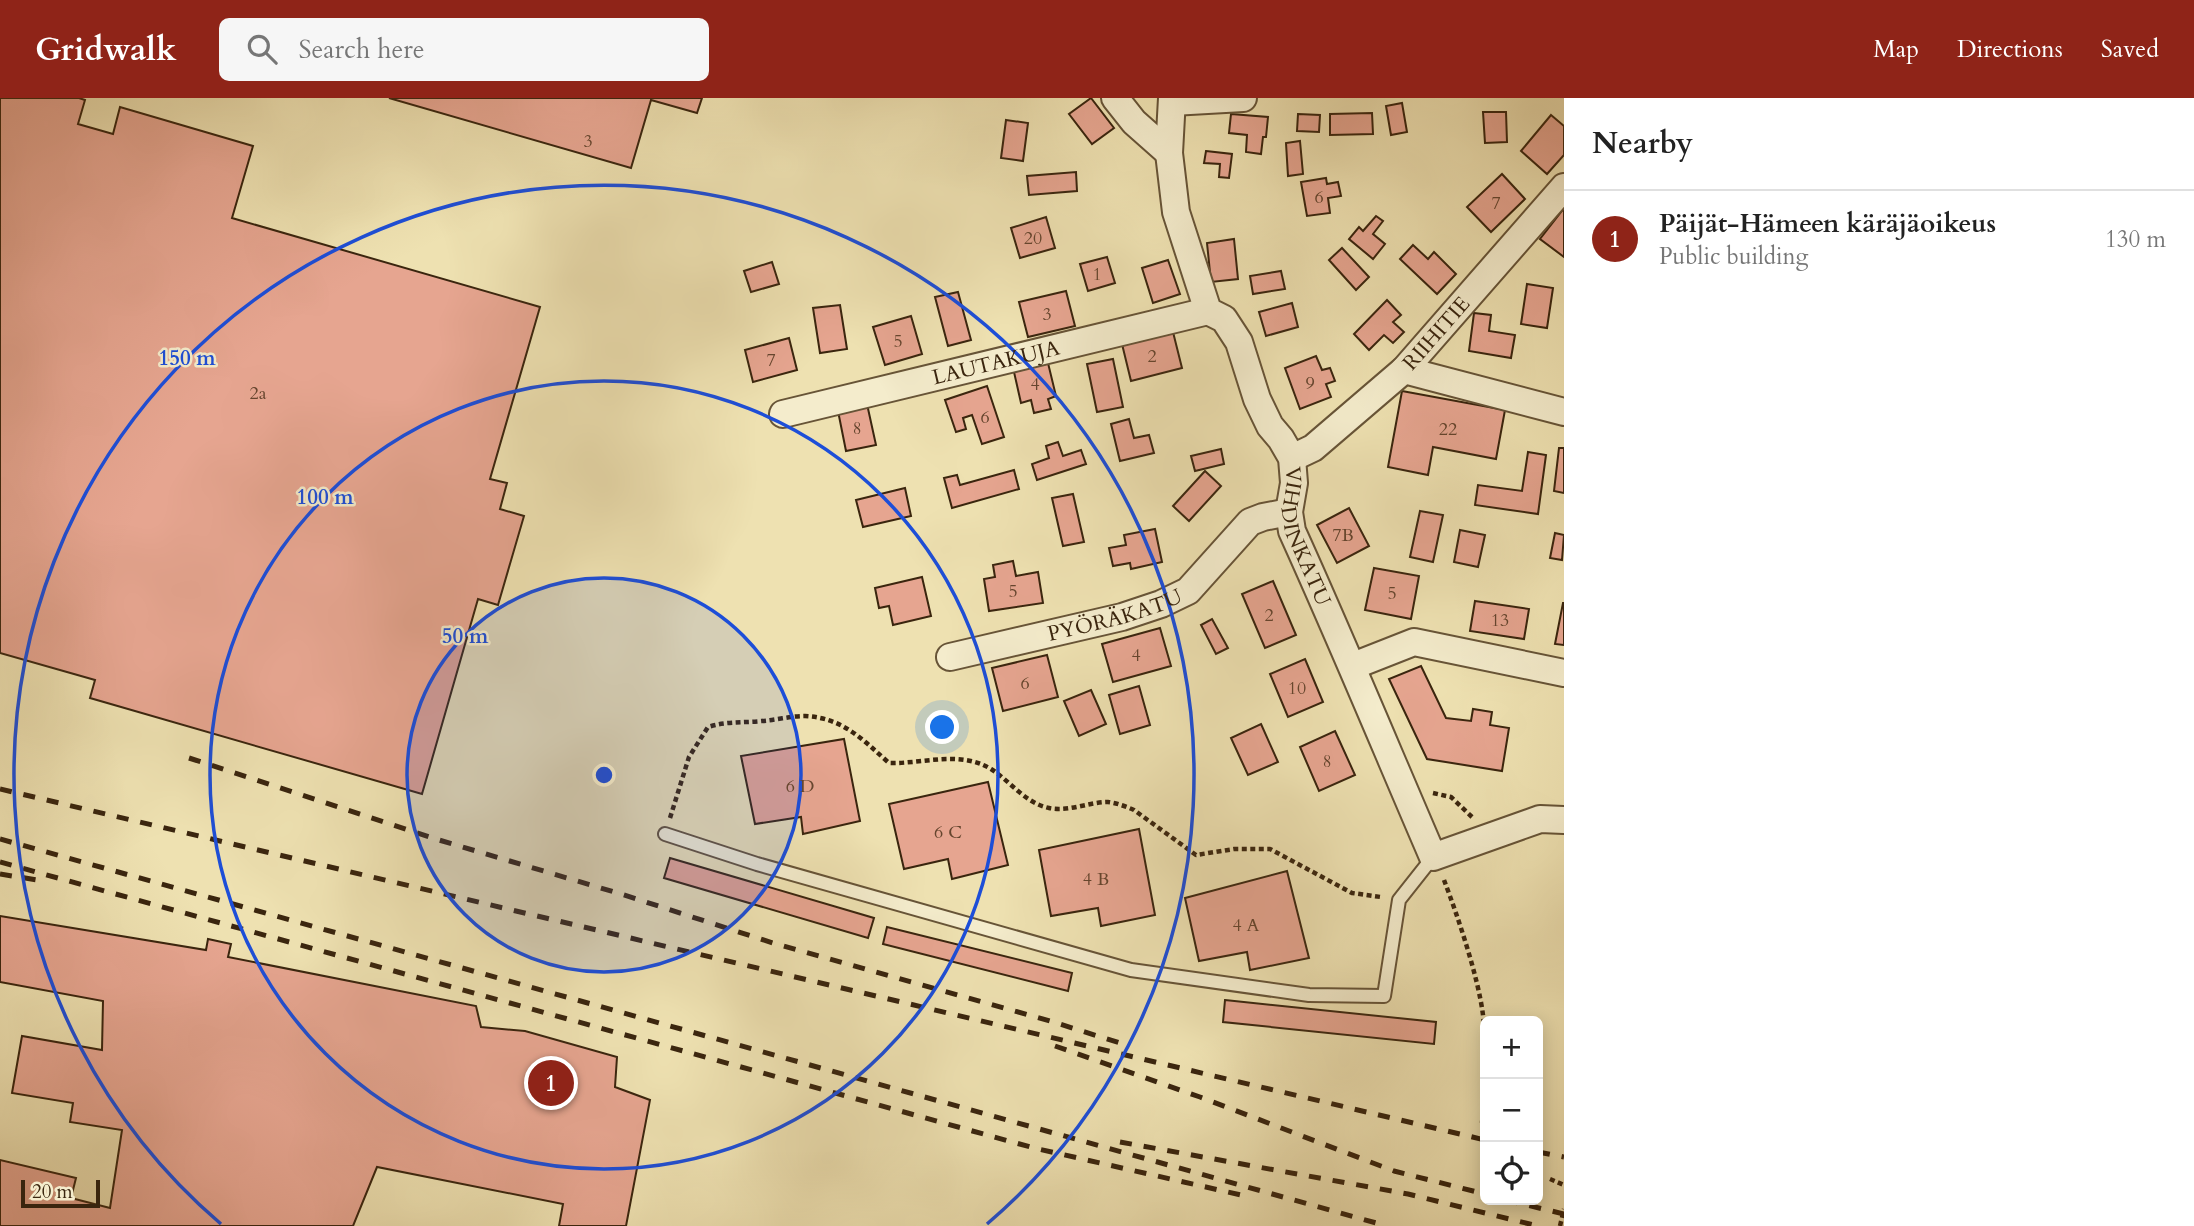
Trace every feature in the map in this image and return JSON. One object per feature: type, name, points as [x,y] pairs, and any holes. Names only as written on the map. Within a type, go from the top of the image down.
[{"type":"street","points":[[1115,98],[1134,122],[1169,153]]},
{"type":"street","points":[[1208,311],[1176,212],[1169,153],[1172,100],[1243,98]]},
{"type":"street","name":"RIIHITIE","points":[[1292,458],[1313,449],[1404,370],[1564,187]]},
{"type":"street","name":"LAUTAKUJA","points":[[783,414],[1208,311]]},
{"type":"street","name":"VIHDINKATU","points":[[1208,311],[1224,319],[1239,342],[1256,399],[1270,426],[1292,458],[1294,483],[1290,512],[1293,531],[1433,857]]},
{"type":"street","points":[[1404,370],[1564,412]]},
{"type":"street","name":"PYÖRÄKATU","points":[[950,657],[1122,617],[1161,604],[1188,591],[1250,522],[1290,512]]},
{"type":"street","points":[[1353,666],[1414,642],[1564,673]]},
{"type":"street","points":[[1433,857],[1540,819],[1564,820]]},
{"type":"lane","points":[[665,834],[757,864],[1131,970],[1309,995],[1384,996],[1399,900],[1433,857]]},
{"type":"path","points":[[665,834],[689,757],[708,727],[725,722],[804,716],[825,719],[847,727],[889,763],[951,758],[976,762],[992,769],[1033,802],[1050,808],[1076,808],[1109,802],[1125,806],[1135,810],[1196,855],[1234,849],[1270,849],[1352,893],[1399,900]]},
{"type":"path","points":[[1433,857],[1446,887],[1483,1013],[1484,1079]]},
{"type":"path","points":[[1550,1179],[1564,1185]]},
{"type":"path","points":[[1560,1226],[1564,1209]]},
{"type":"building","points":[[0,98],[79,98],[85,100],[78,124],[113,134],[120,107],[253,146],[232,218],[540,307],[490,479],[507,483],[500,509],[524,516],[498,605],[478,599],[422,794],[90,698],[95,680],[0,653]]},
{"type":"building","points":[[389,98],[702,98],[697,113],[651,100],[631,168]]},
{"type":"building","points":[[1091,98],[1114,128],[1092,144],[1069,114]]},
{"type":"building","points":[[1402,103],[1407,132],[1391,135],[1386,106]]},
{"type":"building","points":[[1483,112],[1506,112],[1507,142],[1485,143]]},
{"type":"building","points":[[1372,113],[1373,134],[1330,135],[1330,114]]},
{"type":"building","points":[[1231,114],[1268,117],[1261,154],[1246,152],[1247,135],[1229,133]]},
{"type":"building","points":[[1298,114],[1320,115],[1319,132],[1297,131]]},
{"type":"building","points":[[1551,115],[1564,126],[1564,155],[1547,174],[1521,151]]},
{"type":"building","points":[[1006,120],[1028,123],[1023,161],[1001,158]]},
{"type":"building","points":[[1300,141],[1303,174],[1288,176],[1286,143]]},
{"type":"building","points":[[1206,151],[1232,154],[1229,178],[1219,177],[1220,164],[1204,163]]},
{"type":"building","points":[[1076,172],[1077,191],[1029,195],[1027,176]]},
{"type":"building","points":[[1502,174],[1525,199],[1491,232],[1467,207]]},
{"type":"building","points":[[1326,178],[1327,184],[1338,182],[1341,196],[1328,198],[1330,213],[1307,216],[1301,182]]},
{"type":"building","points":[[1564,208],[1564,257],[1540,239]]},
{"type":"building","points":[[1376,216],[1383,221],[1373,234],[1385,244],[1373,259],[1349,239],[1359,227],[1363,231]]},
{"type":"building","points":[[1046,217],[1055,248],[1020,258],[1011,228]]},
{"type":"building","points":[[1234,239],[1238,279],[1211,282],[1207,243]]},
{"type":"building","points":[[1413,245],[1428,259],[1434,252],[1456,274],[1437,294],[1400,259]]},
{"type":"building","points":[[1342,248],[1369,277],[1356,290],[1329,260]]},
{"type":"building","points":[[1107,257],[1115,283],[1088,291],[1080,264]]},
{"type":"building","points":[[1168,260],[1180,294],[1153,303],[1142,268]]},
{"type":"building","points":[[772,262],[779,284],[751,292],[744,271]]},
{"type":"building","points":[[1281,271],[1285,289],[1253,294],[1250,276]]},
{"type":"building","points":[[1527,284],[1553,288],[1547,328],[1521,324]]},
{"type":"building","points":[[1066,291],[1075,326],[1028,337],[1019,302]]},
{"type":"building","points":[[958,292],[971,340],[948,346],[935,297]]},
{"type":"building","points":[[1387,300],[1401,315],[1393,322],[1404,332],[1393,343],[1384,335],[1369,350],[1354,334]]},
{"type":"building","points":[[1292,303],[1298,327],[1266,336],[1259,312]]},
{"type":"building","points":[[840,305],[847,349],[820,353],[813,308]]},
{"type":"building","points":[[1474,313],[1491,315],[1489,331],[1515,335],[1511,358],[1469,351]]},
{"type":"building","points":[[911,316],[922,354],[885,365],[873,327]]},
{"type":"building","points":[[1173,332],[1182,368],[1131,381],[1122,344]]},
{"type":"building","points":[[789,338],[797,370],[753,382],[745,350]]},
{"type":"building","points":[[1316,356],[1322,370],[1330,368],[1335,381],[1326,384],[1331,397],[1300,409],[1285,368]]},
{"type":"building","points":[[1113,359],[1123,407],[1097,412],[1087,364]]},
{"type":"building","points":[[1048,363],[1056,396],[1048,399],[1051,409],[1034,413],[1031,400],[1021,403],[1014,372]]},
{"type":"building","points":[[987,386],[1004,437],[982,444],[972,415],[963,418],[966,429],[956,432],[945,400]]},
{"type":"building","points":[[1402,391],[1505,410],[1496,459],[1433,447],[1428,475],[1388,467]]},
{"type":"building","points":[[867,404],[876,445],[846,451],[838,411]]},
{"type":"building","points":[[1129,419],[1134,438],[1149,435],[1154,453],[1120,461],[1111,424]]},
{"type":"building","points":[[1058,442],[1063,456],[1081,450],[1086,464],[1037,480],[1032,464],[1049,458],[1046,446]]},
{"type":"building","points":[[1559,448],[1564,448],[1564,493],[1554,491]]},
{"type":"building","points":[[1221,449],[1224,464],[1195,471],[1191,456]]},
{"type":"building","points":[[1528,452],[1546,455],[1538,514],[1475,505],[1478,485],[1522,491]]},
{"type":"building","points":[[1014,470],[1019,489],[952,508],[944,478],[957,475],[960,485]]},
{"type":"building","points":[[1205,471],[1221,486],[1189,521],[1173,506]]},
{"type":"building","points":[[905,488],[911,516],[863,527],[856,500]]},
{"type":"building","points":[[1073,494],[1084,542],[1063,546],[1052,498]]},
{"type":"building","points":[[1349,508],[1369,546],[1337,563],[1317,525]]},
{"type":"building","points":[[1420,511],[1443,515],[1433,562],[1410,557]]},
{"type":"building","points":[[1155,529],[1162,562],[1131,569],[1130,563],[1113,566],[1109,548],[1126,545],[1124,535]]},
{"type":"building","points":[[1460,530],[1485,535],[1478,567],[1454,562]]},
{"type":"building","points":[[1555,533],[1564,535],[1562,560],[1550,558]]},
{"type":"building","points":[[1013,561],[1016,576],[1038,572],[1043,603],[989,611],[984,579],[995,577],[993,565]]},
{"type":"building","points":[[1374,568],[1419,576],[1411,619],[1365,610]]},
{"type":"building","points":[[922,577],[931,616],[893,625],[889,606],[879,608],[875,588]]},
{"type":"building","points":[[1273,581],[1296,635],[1265,648],[1242,594]]},
{"type":"building","points":[[1475,601],[1529,609],[1524,639],[1470,631]]},
{"type":"building","points":[[1564,603],[1564,645],[1555,644]]},
{"type":"building","points":[[1212,619],[1228,648],[1216,654],[1201,625]]},
{"type":"building","points":[[1160,628],[1171,666],[1113,682],[1102,644]]},
{"type":"building","points":[[1047,655],[1058,697],[1003,711],[992,668]]},
{"type":"building","points":[[1305,659],[1323,702],[1288,717],[1270,674]]},
{"type":"building","points":[[1421,666],[1446,718],[1471,721],[1473,709],[1492,712],[1490,725],[1509,728],[1502,771],[1427,759],[1389,679]]},
{"type":"building","points":[[1139,686],[1150,725],[1120,734],[1109,695]]},
{"type":"building","points":[[1091,690],[1106,724],[1079,736],[1064,701]]},
{"type":"building","points":[[1261,724],[1278,762],[1248,775],[1231,738]]},
{"type":"building","points":[[1335,731],[1355,775],[1319,791],[1300,747]]},
{"type":"building","points":[[844,739],[860,821],[803,834],[801,817],[755,824],[741,756]]},
{"type":"building","points":[[988,782],[1008,865],[952,879],[948,859],[904,869],[889,804]]},
{"type":"building","points":[[1139,829],[1155,915],[1101,926],[1098,908],[1051,916],[1039,850]]},
{"type":"building","points":[[670,858],[874,918],[868,938],[664,878]]},
{"type":"building","points":[[1287,871],[1309,958],[1250,970],[1247,952],[1199,961],[1185,898]]},
{"type":"building","points":[[0,916],[206,950],[208,939],[231,944],[228,957],[476,1006],[481,1027],[525,1031],[617,1057],[615,1087],[650,1100],[626,1226],[559,1226],[563,1204],[377,1167],[353,1226],[0,1226],[0,1160],[76,1178],[71,1198],[110,1208],[122,1130],[70,1122],[73,1103],[12,1093],[22,1036],[102,1050],[103,1001],[0,982]]},
{"type":"building","points":[[887,927],[1072,973],[1068,991],[883,944]]},
{"type":"building","points":[[1225,1000],[1436,1022],[1434,1044],[1223,1022]]},
{"type":"railway","points":[[189,758],[439,840],[773,943],[1120,1043]]},
{"type":"railway","points":[[0,789],[1480,1139]]},
{"type":"railway","points":[[0,839],[1387,1226]]},
{"type":"railway","points":[[0,862],[1034,1148],[1241,1195]]},
{"type":"railway","points":[[0,874],[37,880]]},
{"type":"railway","points":[[1055,1046],[1200,1097],[1394,1171],[1480,1193]]},
{"type":"railway","points":[[1120,1142],[1408,1194],[1538,1226]]},
{"type":"railway","points":[[1543,1153],[1564,1157]]},
{"type":"railway","points":[[1527,1205],[1564,1214]]},
{"type":"place","name":"Päijät-Hämeen käräjäoikeus","points":[[551,1083]]}]
